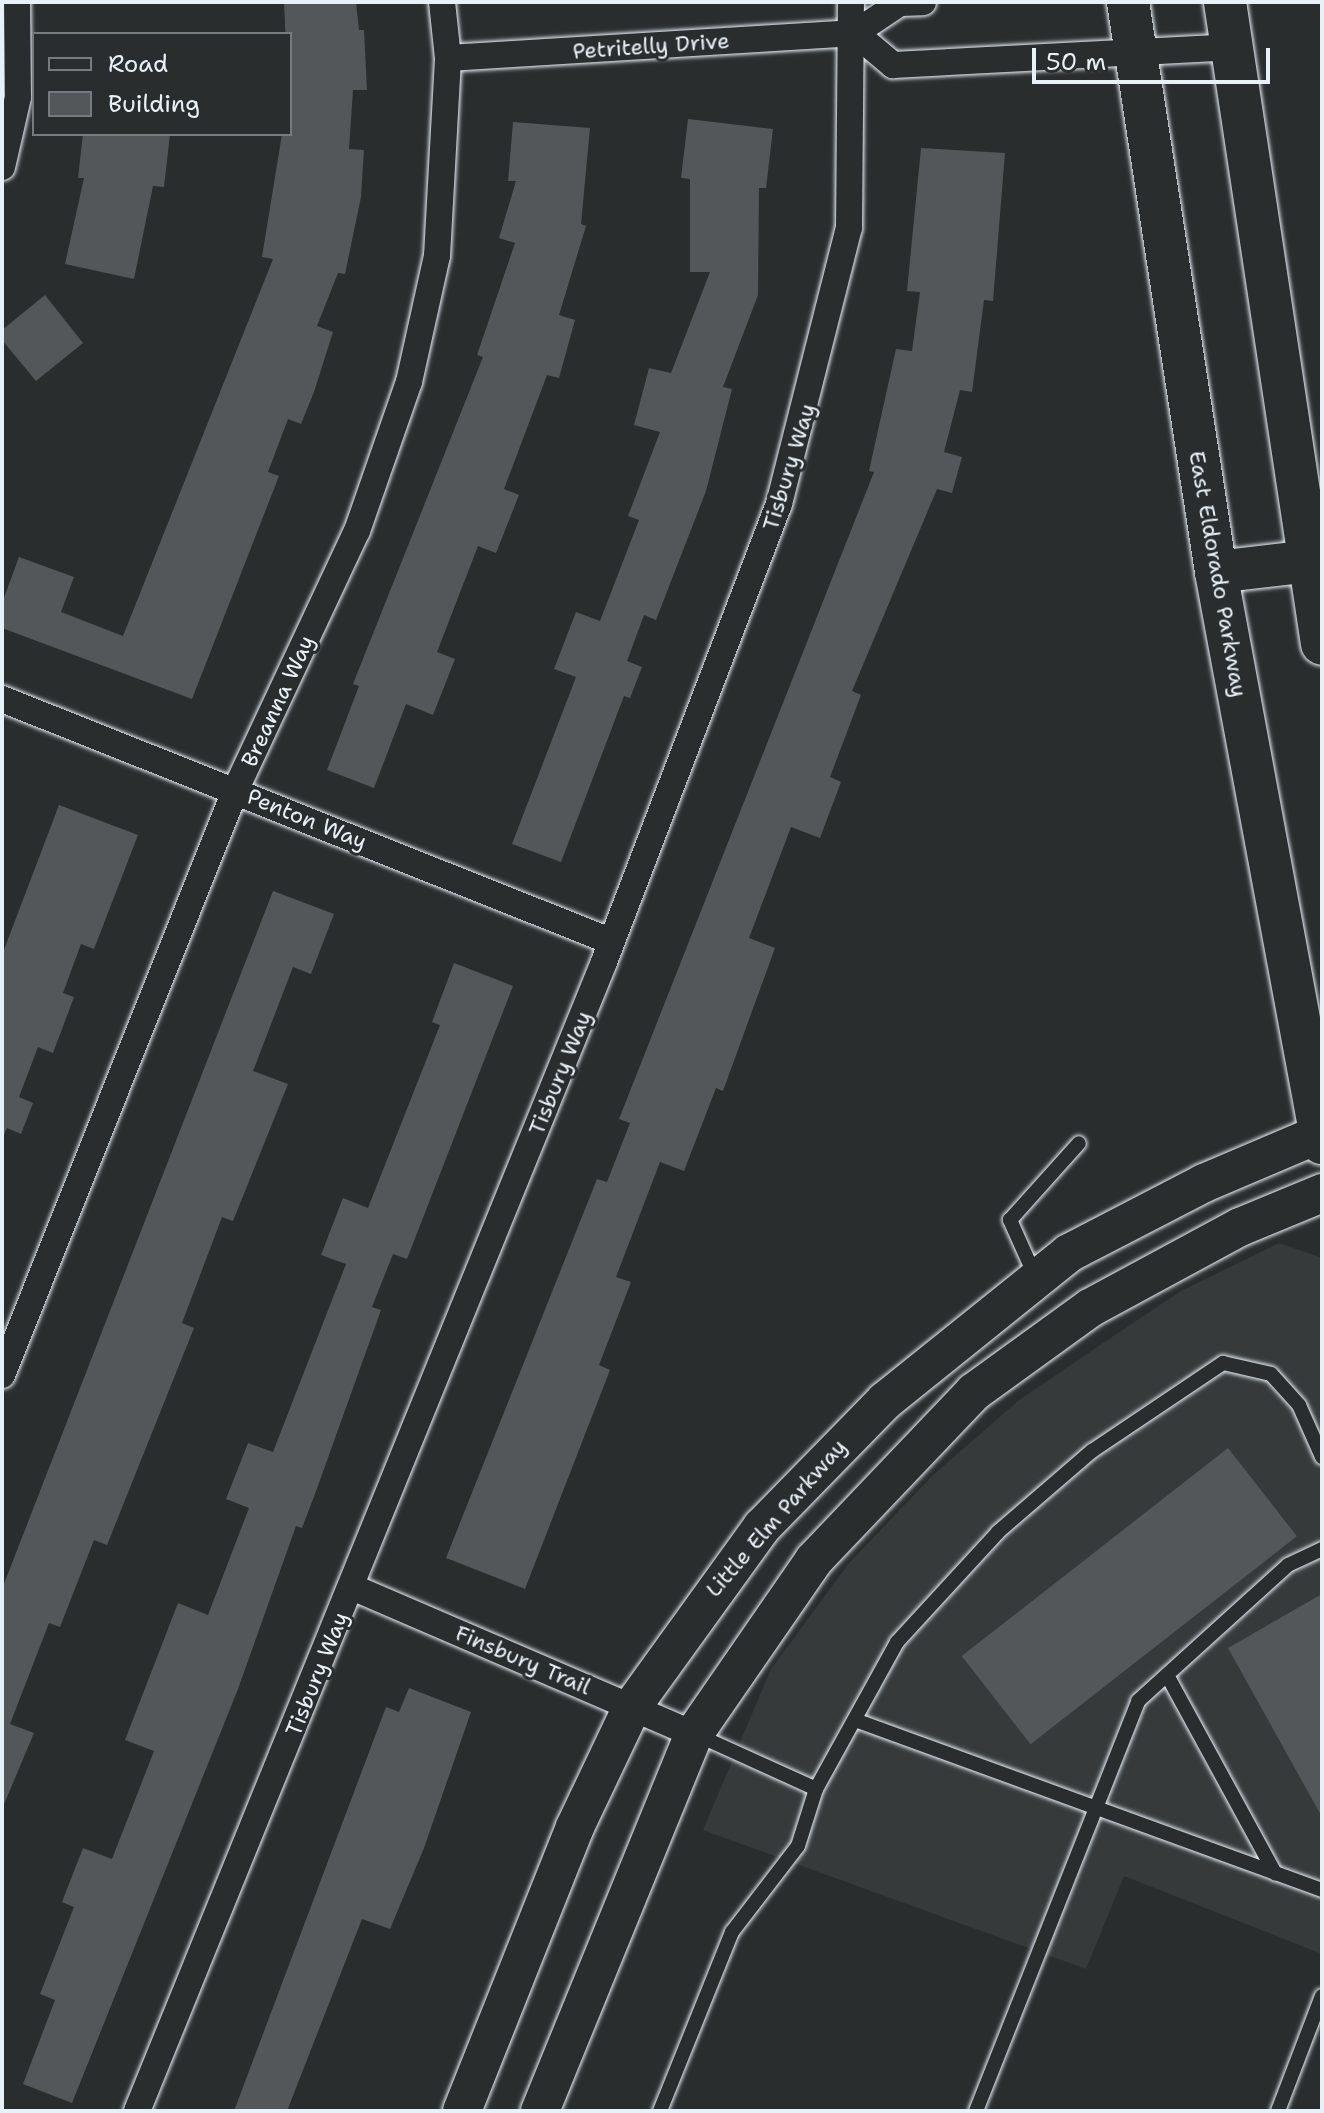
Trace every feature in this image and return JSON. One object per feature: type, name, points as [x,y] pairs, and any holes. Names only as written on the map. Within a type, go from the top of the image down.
[{"type":"main road","name":"East Eldorado Parkway","points":[[1128,2],[1216,572],[1321,1136]]},
{"type":"main road","points":[[1225,2],[1322,644]]},
{"type":"main road","points":[[1216,572],[1309,561]]},
{"type":"main road","name":"Little Elm Parkway","points":[[462,2111],[575,1827],[632,1707],[762,1527],[847,1435],[949,1344],[1069,1253],[1204,1183],[1321,1136]]},
{"type":"main road","points":[[540,2111],[694,1734],[814,1560],[974,1392],[1090,1308],[1240,1227],[1322,1193]]},
{"type":"street","points":[[2,167],[18,97],[17,2]]},
{"type":"street","name":"Breanna Way","points":[[2,1375],[235,791],[357,531],[409,382],[437,256],[448,58],[442,2]]},
{"type":"street","name":"Tisbury Way","points":[[137,2111],[352,1587],[761,559],[820,364],[849,228],[855,33],[851,2]]},
{"type":"street","points":[[923,2],[900,3],[855,33],[893,65],[1231,47]]},
{"type":"street","name":"Petritelly Drive","points":[[448,58],[855,33]]},
{"type":"street","name":"Penton Way","points":[[2,699],[610,941]]},
{"type":"street","name":"Finsbury Trail","points":[[352,1587],[694,1734]]},
{"type":"lane","points":[[1036,1278],[1010,1220],[1079,1143]]},
{"type":"lane","points":[[660,2111],[732,1932],[798,1846],[816,1789],[897,1642],[998,1532],[1092,1451],[1223,1363],[1271,1374],[1299,1405],[1322,1457]]},
{"type":"lane","points":[[976,2111],[1099,1809],[1138,1701],[1288,1565],[1322,1549]]},
{"type":"lane","points":[[1167,1675],[1275,1873]]},
{"type":"lane","points":[[855,1720],[1322,1890]]},
{"type":"lane","points":[[694,1734],[816,1789]]},
{"type":"lane","points":[[1278,2111],[1322,1996]]},
{"type":"shaded area","points":[[1279,1243],[1322,1258],[1322,1954],[1124,1876],[1086,1969],[703,1830],[771,1669],[849,1563],[933,1475],[1018,1401],[1112,1337],[1181,1291]]},
{"type":"building","points":[[284,2],[356,2],[359,30],[364,30],[367,90],[353,90],[349,149],[364,150],[361,197],[345,274],[338,273],[317,326],[333,332],[314,392],[301,424],[288,419],[268,472],[279,476],[192,699],[2,628],[2,603],[19,557],[74,577],[61,612],[123,636],[273,259],[262,257],[282,136],[292,136],[292,32],[285,32]]},
{"type":"building","points":[[688,119],[773,129],[766,188],[759,188],[758,295],[723,387],[732,389],[706,491],[656,620],[644,615],[627,661],[642,667],[630,698],[624,696],[561,862],[512,844],[576,677],[554,669],[576,612],[600,621],[639,520],[628,516],[660,432],[634,425],[649,368],[671,373],[710,272],[690,272],[690,179],[681,178]]},
{"type":"building","points":[[513,122],[590,128],[581,224],[586,226],[559,315],[575,320],[559,378],[547,375],[504,489],[519,495],[496,553],[478,546],[437,652],[455,659],[433,715],[406,704],[374,788],[327,770],[359,686],[353,684],[483,357],[477,355],[515,243],[499,238],[516,181],[508,181]]},
{"type":"building","points":[[83,136],[170,136],[164,187],[153,186],[134,279],[65,264],[84,178],[78,178]]},
{"type":"building","points":[[921,148],[1005,153],[993,301],[984,300],[972,392],[960,390],[944,452],[962,457],[952,493],[937,489],[852,691],[861,695],[830,777],[841,782],[820,838],[791,827],[749,938],[775,948],[723,1091],[716,1088],[684,1171],[660,1162],[616,1277],[631,1282],[599,1365],[610,1370],[525,1589],[446,1558],[597,1179],[607,1182],[630,1123],[619,1119],[874,472],[869,471],[896,349],[912,351],[920,292],[907,291]]},
{"type":"building","points":[[45,295],[83,343],[36,381],[2,340],[2,330]]},
{"type":"building","points":[[59,805],[138,835],[94,949],[81,944],[63,993],[74,997],[53,1053],[38,1047],[19,1097],[33,1103],[21,1134],[7,1128],[4,1135],[2,955]]},
{"type":"building","points":[[273,891],[334,914],[311,974],[293,967],[253,1071],[288,1084],[233,1221],[222,1217],[182,1323],[194,1328],[107,1545],[94,1540],[60,1627],[49,1623],[10,1724],[34,1733],[2,1809],[2,1589]]},
{"type":"building","points":[[454,963],[513,986],[407,1259],[393,1254],[372,1307],[381,1310],[315,1494],[302,1528],[296,1526],[238,1689],[72,2103],[23,2084],[55,2000],[40,1994],[74,1907],[62,1902],[83,1848],[112,1859],[154,1751],[125,1740],[178,1603],[208,1615],[249,1508],[226,1499],[248,1443],[273,1452],[346,1264],[321,1255],[343,1198],[368,1208],[440,1025],[432,1022]]},
{"type":"building","points":[[1228,1448],[1297,1536],[1031,1744],[962,1656]]},
{"type":"building","points":[[1322,1594],[1322,1817],[1228,1648]]},
{"type":"building","points":[[409,1688],[471,1712],[424,1848],[390,1929],[362,1919],[287,2111],[234,2111],[386,1707],[399,1712]]}]
